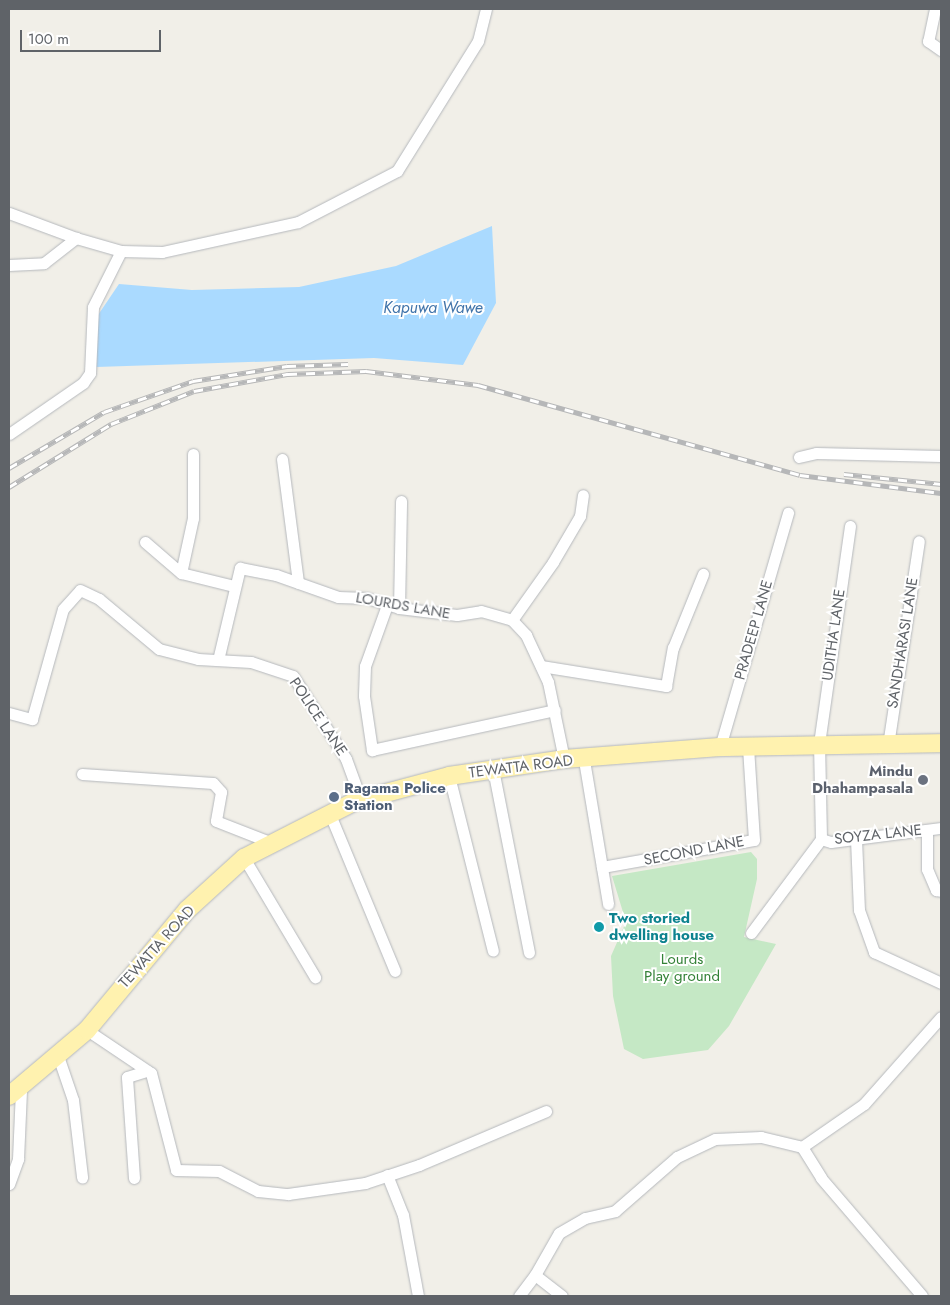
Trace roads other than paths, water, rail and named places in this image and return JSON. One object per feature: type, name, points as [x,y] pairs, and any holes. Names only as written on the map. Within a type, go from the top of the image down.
[{"type":"main road","name":"TEWATTA ROAD","points":[[15,1092],[88,1030],[187,910],[244,858],[270,842],[329,812],[361,800],[449,776],[564,759],[584,760],[720,747],[819,743],[888,745],[941,743]]},
{"type":"street","points":[[9,213],[76,238],[121,251],[162,252],[298,222],[397,171],[478,41],[486,9]]},
{"type":"street","points":[[935,9],[928,42],[941,50]]},
{"type":"street","points":[[9,265],[44,263],[76,238]]},
{"type":"street","points":[[9,434],[84,383],[90,373],[93,307],[121,251]]},
{"type":"street","points":[[799,457],[816,453],[941,456]]},
{"type":"street","points":[[181,573],[193,518],[193,454]]},
{"type":"street","points":[[282,459],[298,583]]},
{"type":"street","points":[[564,759],[555,710],[540,666],[526,635],[512,620],[554,562],[580,516],[583,495]]},
{"type":"street","points":[[399,608],[400,501]]},
{"type":"street","name":"PRADEEP LANE","points":[[720,747],[788,514]]},
{"type":"street","name":"UDITHA LANE","points":[[819,743],[850,526]]},
{"type":"street","name":"SANDHARASI LANE","points":[[888,745],[919,541]]},
{"type":"street","points":[[145,542],[181,573],[234,586]]},
{"type":"street","name":"LOURDS LANE","points":[[218,660],[234,586],[240,568],[399,608],[457,615],[481,611],[512,620]]},
{"type":"street","points":[[540,666],[666,686],[675,640],[703,574]]},
{"type":"street","name":"POLICE LANE","points":[[9,713],[32,719],[60,632],[63,609],[80,590],[99,599],[159,649],[218,660],[251,662],[293,676],[346,759],[361,800]]},
{"type":"street","points":[[387,605],[365,666],[364,696],[372,750],[555,710]]},
{"type":"street","name":"SOYZA LANE","points":[[819,743],[820,839],[856,838],[941,828]]},
{"type":"street","name":"SECOND LANE","points":[[602,867],[754,840],[748,747]]},
{"type":"street","points":[[584,760],[608,904]]},
{"type":"street","points":[[493,769],[529,953]]},
{"type":"street","points":[[82,774],[213,783],[221,792],[216,822],[270,842]]},
{"type":"street","points":[[449,776],[493,951]]},
{"type":"street","points":[[329,812],[395,971]]},
{"type":"street","points":[[927,830],[927,869],[936,890],[941,892]]},
{"type":"street","points":[[856,838],[859,910],[874,952],[941,982]]},
{"type":"street","points":[[751,933],[820,839]]},
{"type":"street","points":[[244,858],[316,977]]},
{"type":"street","points":[[802,1147],[864,1104],[941,1017]]},
{"type":"street","points":[[88,1030],[148,1071],[176,1170],[219,1171],[258,1191],[288,1194],[342,1189],[387,1175],[546,1111]]},
{"type":"street","points":[[58,1056],[73,1100],[82,1177]]},
{"type":"street","points":[[134,1178],[127,1077],[148,1071]]},
{"type":"street","points":[[9,1184],[18,1159],[15,1092]]},
{"type":"street","points":[[519,1296],[559,1233],[585,1218],[615,1212],[677,1157],[715,1139],[760,1137],[802,1147],[820,1178],[922,1296]]},
{"type":"street","points":[[387,1175],[404,1215],[418,1296]]},
{"type":"street","points":[[534,1275],[562,1296]]},
{"type":"water","name":"Kapuwa Wawe","points":[[492,226],[496,303],[463,365],[374,358],[96,367],[98,315],[119,284],[192,290],[299,287],[396,266]]},
{"type":"railway","points":[[9,468],[104,412],[193,381],[287,366],[348,364]]},
{"type":"railway","points":[[9,487],[111,424],[194,391],[288,374],[366,371],[478,385],[800,475],[941,493]]},
{"type":"railway","points":[[844,474],[941,484]]},
{"type":"place","name":"Mindu Dhahampasala","points":[[923,780]]},
{"type":"place","name":"Ragama Police Station","points":[[334,797]]},
{"type":"place","name":"Two storied dwelling house","points":[[599,927]]},
{"type":"park label","name":"Lourds Play ground","points":[[682,968]]}]
